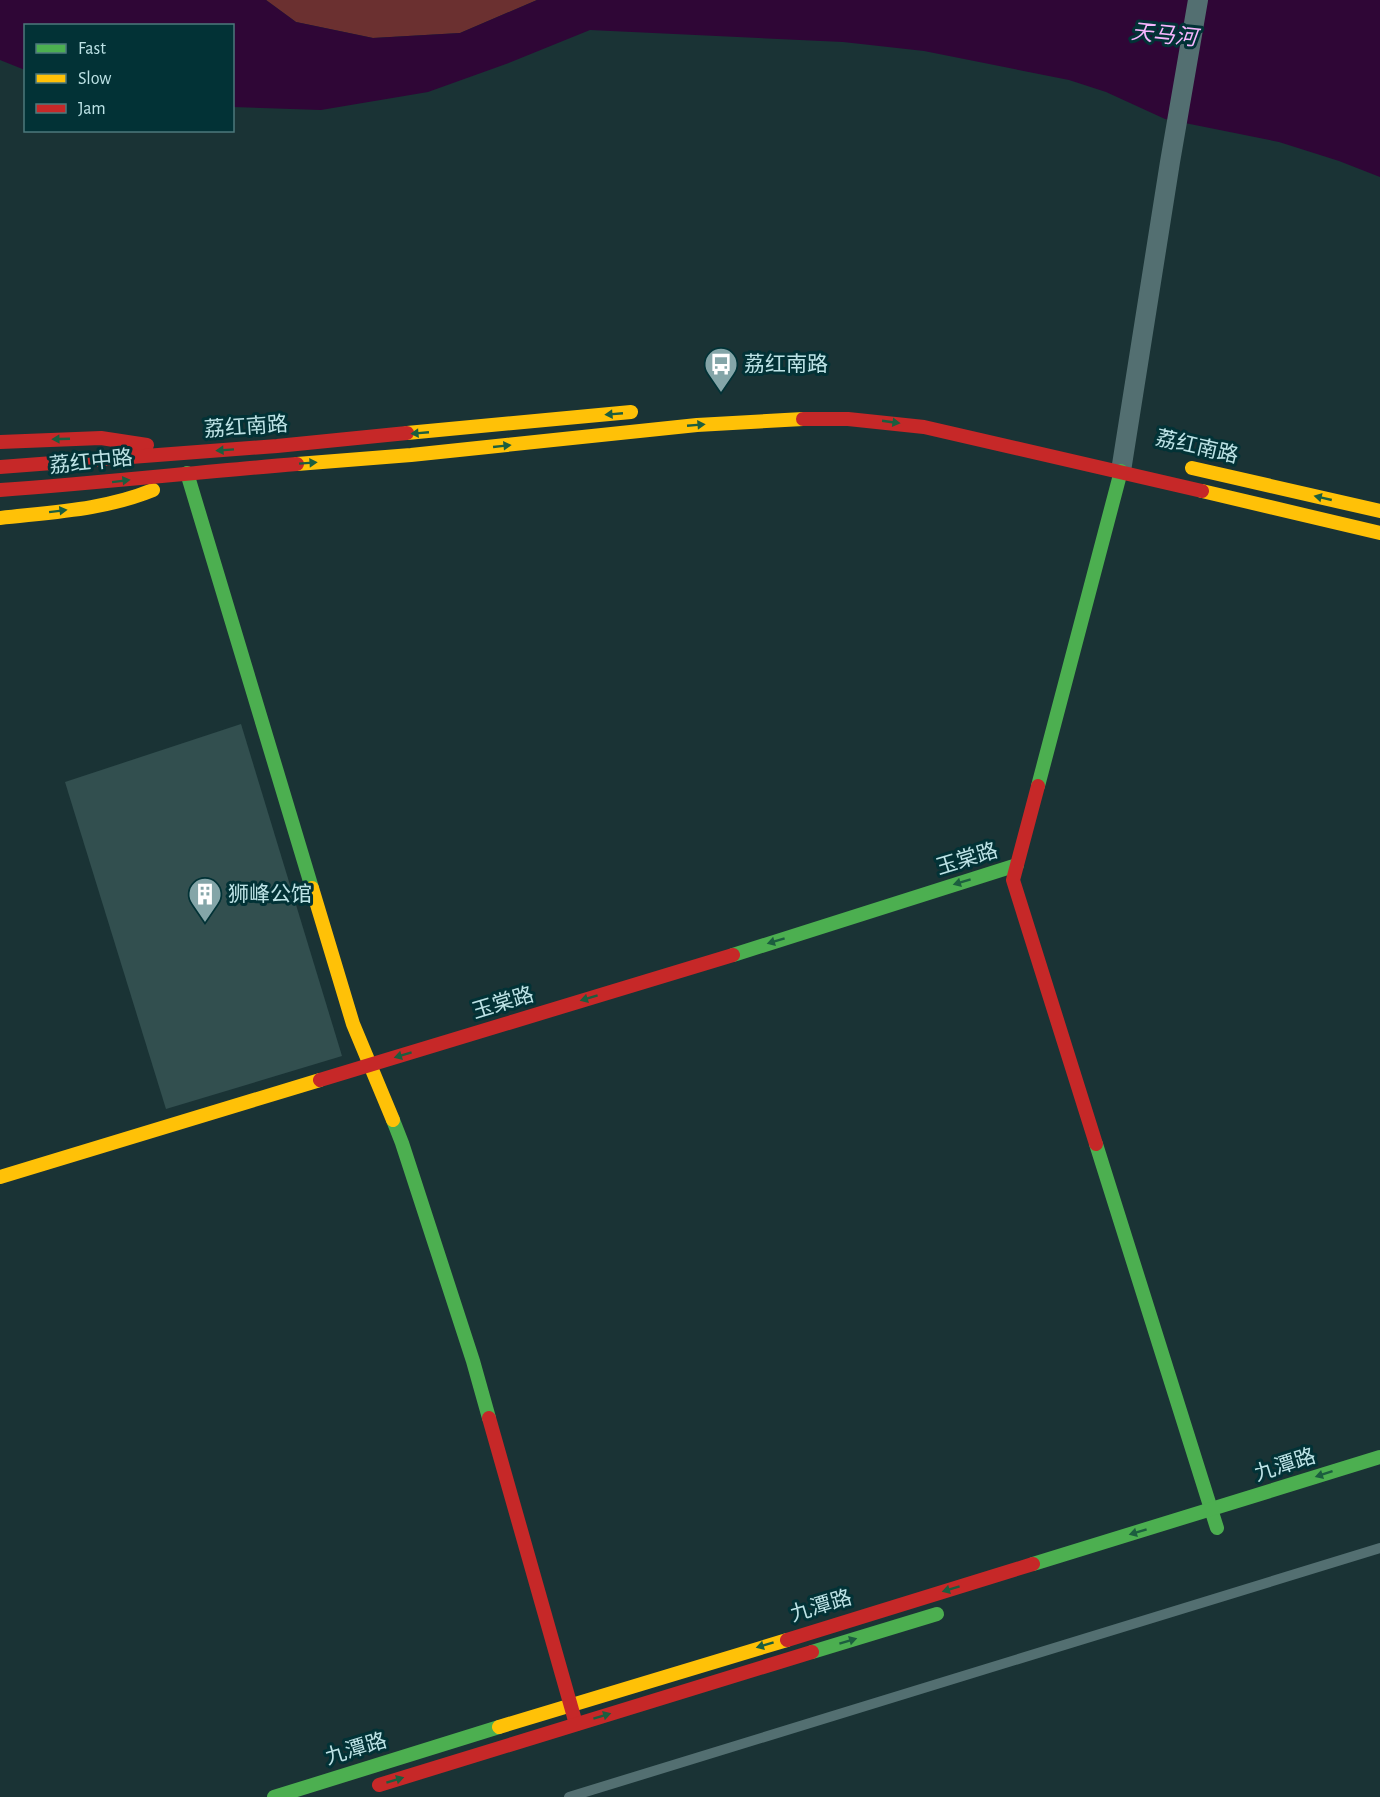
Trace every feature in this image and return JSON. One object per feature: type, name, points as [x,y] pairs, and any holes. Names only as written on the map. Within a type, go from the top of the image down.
[{"type":"street","points":[[1198,0],[1123,457],[1013,880],[1217,1528]]},
{"type":"street","name":"荔红南路","points":[[181,453],[648,411]]},
{"type":"street","name":"荔红南路","points":[[187,472],[411,455],[677,427],[813,418],[879,421],[1123,457],[1380,533]]},
{"type":"street","points":[[0,442],[101,438],[181,453]]},
{"type":"street","name":"荔红中路","points":[[0,467],[181,453]]},
{"type":"street","name":"荔红南路","points":[[1182,466],[1380,511]]},
{"type":"street","points":[[0,518],[98,506],[145,494],[187,472],[353,1024],[408,1162],[470,1351],[576,1724]]},
{"type":"street","name":"荔红中路","points":[[0,490],[104,483],[187,472]]},
{"type":"street","name":"玉棠路","points":[[0,1177],[369,1066],[1017,865]]},
{"type":"street","name":"玉棠路","points":[[706,978],[1013,880]]},
{"type":"street","name":"九潭路","points":[[274,1797],[570,1704],[1380,1457]]},
{"type":"street","name":"九潭路","points":[[362,1790],[950,1610]]},
{"type":"lane","points":[[569,1797],[1380,1548]]},
{"type":"shaded area","points":[[266,0],[537,0],[460,33],[373,38],[296,22]]},
{"type":"water","name":"天马河","points":[[0,0],[266,0],[296,22],[373,38],[460,33],[537,0],[1380,0],[1380,177],[1279,142],[1165,119],[1106,92],[1069,80],[924,51],[843,42],[590,30],[428,92],[321,110],[234,107],[234,24],[24,24],[24,70],[0,60]]},
{"type":"building","name":"狮峰公馆","points":[[241,724],[342,1056],[166,1109],[65,782]]},
{"type":"traffic: fast","points":[[1038,786],[1121,471]]},
{"type":"traffic: fast","points":[[187,473],[312,888]]},
{"type":"traffic: fast","points":[[733,955],[1017,865]]},
{"type":"traffic: fast","points":[[393,1120],[473,1361],[489,1418]]},
{"type":"traffic: fast","points":[[1096,1144],[1217,1528]]},
{"type":"traffic: fast","points":[[1033,1564],[1380,1457]]},
{"type":"traffic: fast","points":[[812,1652],[937,1614]]},
{"type":"traffic: fast","points":[[274,1797],[499,1727]]},
{"type":"traffic: slow","points":[[407,433],[631,412]]},
{"type":"traffic: slow","points":[[297,464],[411,455],[697,425],[803,419]]},
{"type":"traffic: slow","points":[[1192,468],[1380,511]]},
{"type":"traffic: slow","points":[[0,518],[97,506],[153,490]]},
{"type":"traffic: slow","points":[[1202,491],[1380,533]]},
{"type":"traffic: slow","points":[[312,888],[353,1024],[393,1120]]},
{"type":"traffic: slow","points":[[0,1177],[320,1080]]},
{"type":"traffic: slow","points":[[499,1727],[787,1640]]},
{"type":"traffic: jam","points":[[803,419],[848,419],[924,427],[1202,491]]},
{"type":"traffic: jam","points":[[0,467],[277,446],[407,433]]},
{"type":"traffic: jam","points":[[0,442],[101,438],[147,445]]},
{"type":"traffic: jam","points":[[0,490],[297,464]]},
{"type":"traffic: jam","points":[[1038,786],[1013,880],[1096,1144]]},
{"type":"traffic: jam","points":[[320,1080],[733,955]]},
{"type":"traffic: jam","points":[[489,1418],[576,1724]]},
{"type":"traffic: jam","points":[[787,1640],[1033,1564]]},
{"type":"traffic: jam","points":[[379,1785],[812,1652]]},
{"type":"place","name":"荔红南路","points":[[721,393]]},
{"type":"place","name":"狮峰公馆","points":[[205,923]]}]
